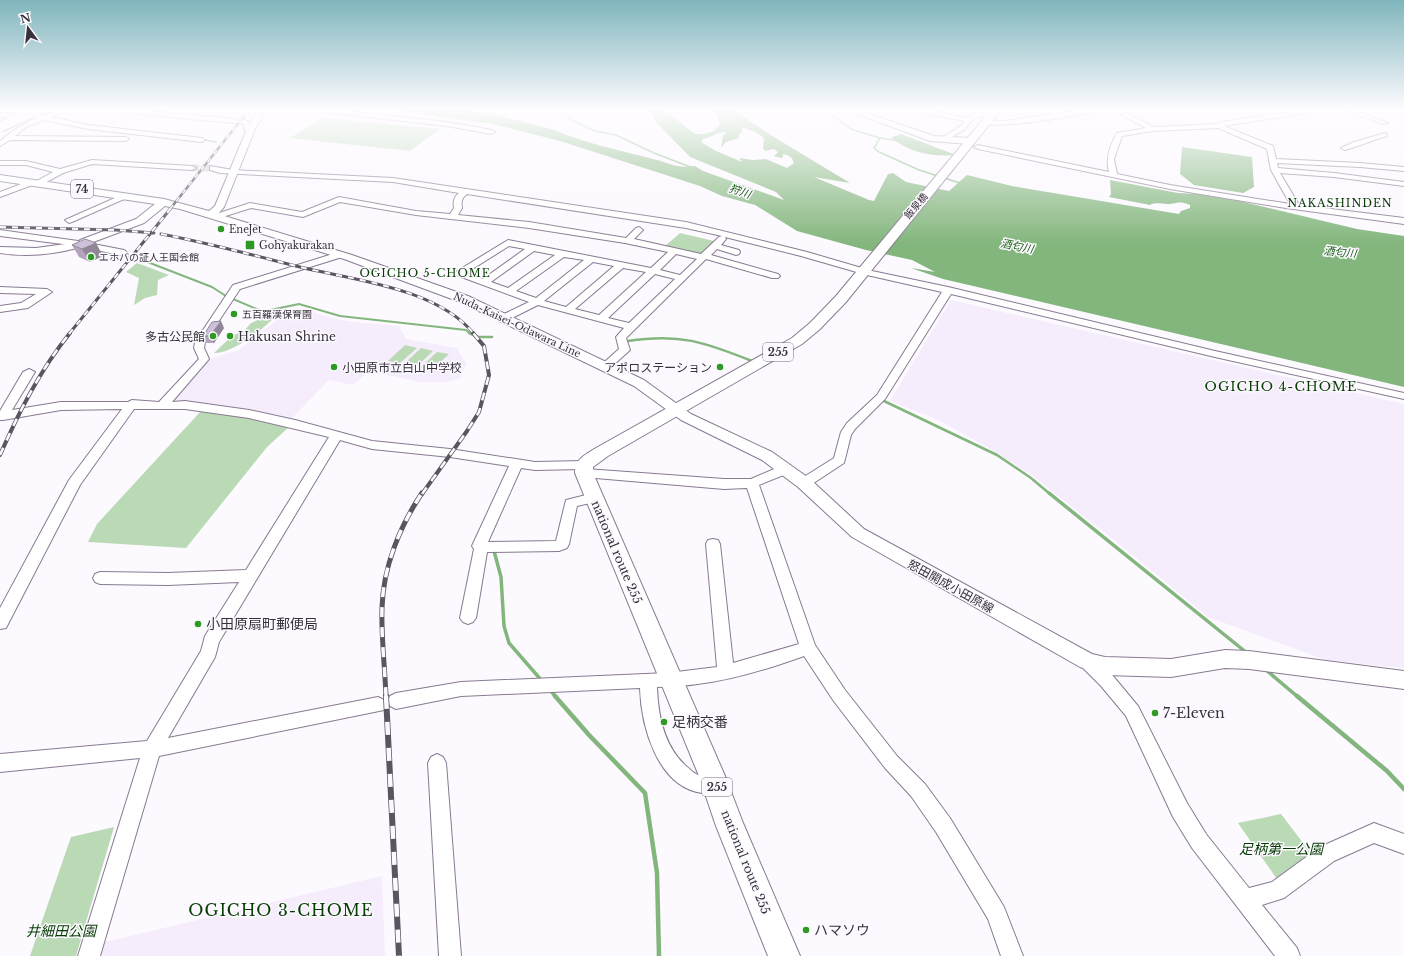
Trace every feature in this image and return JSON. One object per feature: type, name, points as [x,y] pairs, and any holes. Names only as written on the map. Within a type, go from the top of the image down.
[{"type":"highway","name":"飯泉橋","points":[[862,273],[965,155]]},
{"type":"highway","name":"255","points":[[584,469],[602,452],[797,341],[815,326],[841,300],[862,273]]},
{"type":"highway","name":"national route 255","points":[[584,469],[659,680],[716,786],[730,826],[784,956]]},
{"type":"main road","points":[[213,216],[219,207],[240,155]]},
{"type":"main road","name":"74","points":[[0,178],[164,202],[213,216]]},
{"type":"main road","points":[[84,242],[140,221],[164,202]]},
{"type":"main road","name":"Nuda-Kaisei-Odawara Line","points":[[213,216],[339,255],[464,299],[639,383],[675,410]]},
{"type":"main road","points":[[0,250],[27,252],[58,250],[73,246]]},
{"type":"main road","name":"怒田開成小田原線","points":[[675,410],[745,444],[786,469],[804,483],[858,534],[1087,662],[1105,666],[1171,668],[1225,659],[1254,660],[1404,680]]},
{"type":"street","points":[[1020,155],[1170,187],[1296,207],[1404,221]]},
{"type":"street","points":[[1112,155],[1109,166],[1114,176]]},
{"type":"street","points":[[1271,155],[1275,170],[1296,207]]},
{"type":"street","points":[[1272,160],[1354,164],[1404,169]]},
{"type":"street","points":[[0,195],[35,183],[60,171],[92,162],[192,168]]},
{"type":"street","points":[[0,163],[26,163],[60,171]]},
{"type":"street","points":[[212,168],[220,171],[233,172],[372,178],[466,190],[686,225],[804,254],[862,273]]},
{"type":"street","points":[[1275,170],[1334,175],[1404,184]]},
{"type":"street","points":[[452,217],[458,208],[457,203],[459,197],[466,190]]},
{"type":"street","points":[[70,220],[126,196]]},
{"type":"street","points":[[213,216],[250,205],[303,215],[339,199],[416,213],[529,225],[628,241],[703,256],[775,276]]},
{"type":"street","points":[[686,225],[685,229],[862,273],[948,290],[1215,354],[1404,396]]},
{"type":"street","points":[[628,241],[639,230]]},
{"type":"street","points":[[0,233],[57,240],[100,247],[124,253]]},
{"type":"street","points":[[605,367],[625,350],[621,337],[722,239]]},
{"type":"street","points":[[631,327],[537,302],[459,273],[508,243],[682,278]]},
{"type":"street","points":[[715,246],[736,252]]},
{"type":"street","points":[[484,282],[532,248]]},
{"type":"street","points":[[601,319],[674,251]]},
{"type":"street","points":[[510,291],[563,253]]},
{"type":"street","points":[[163,404],[204,359],[199,345],[236,287],[339,255]]},
{"type":"street","points":[[506,318],[537,302],[591,259]]},
{"type":"street","points":[[568,310],[621,265]]},
{"type":"street","points":[[0,290],[47,292],[24,306],[0,309]]},
{"type":"street","points":[[804,483],[840,460],[845,435],[848,430],[881,397],[948,290]]},
{"type":"street","points":[[2,416],[29,372]]},
{"type":"street","points":[[0,623],[74,483],[132,404]]},
{"type":"street","points":[[2,416],[61,406],[132,404],[199,406],[295,424],[372,445],[450,453],[516,464],[584,469],[724,484],[752,482],[769,477],[786,469]]},
{"type":"street","points":[[89,956],[152,749],[209,652],[211,641],[338,435]]},
{"type":"street","points":[[468,618],[479,553],[482,548],[480,546],[516,464]]},
{"type":"street","points":[[752,482],[808,648],[839,694],[891,762],[918,790],[943,825],[997,914],[1012,956]]},
{"type":"street","points":[[482,548],[559,546],[562,544],[571,503],[594,498]]},
{"type":"street","points":[[713,544],[726,672]]},
{"type":"street","points":[[100,578],[168,579],[252,576]]},
{"type":"street","points":[[396,701],[461,689],[659,680],[726,672],[774,660],[808,648]]},
{"type":"street","points":[[1087,662],[1107,682],[1132,711],[1180,810],[1199,841],[1289,956]]},
{"type":"street","points":[[659,680],[649,706],[657,739],[670,763],[692,784],[716,786]]},
{"type":"street","points":[[0,763],[152,749],[378,705]]},
{"type":"street","points":[[437,763],[450,956]]},
{"type":"street","points":[[1245,899],[1277,891],[1327,854],[1374,833],[1404,844]]},
{"type":"shaded area","points":[[951,300],[1404,404],[1404,668],[1326,660],[1208,617],[1033,476],[982,444],[936,419],[890,401]]},
{"type":"shaded area","name":"小田原市立白山中学校","points":[[288,311],[308,311],[331,318],[353,322],[399,326],[406,339],[457,348],[467,363],[460,379],[443,382],[420,382],[369,371],[353,385],[329,380],[291,419],[211,404],[176,401],[174,398],[210,359],[239,350]]},
{"type":"shaded area","points":[[382,876],[385,956],[94,956],[97,944]]},
{"type":"green space","points":[[680,233],[714,241],[699,255],[664,247]]},
{"type":"green space","points":[[137,263],[169,275],[158,280],[157,295],[145,298],[134,305],[139,278],[126,272]]},
{"type":"green space","points":[[262,318],[273,319],[261,330],[237,346],[229,350],[214,353],[233,335],[243,332],[251,323]]},
{"type":"green space","points":[[405,345],[417,348],[400,363],[388,361]]},
{"type":"green space","points":[[421,348],[433,351],[416,367],[404,364]]},
{"type":"green space","points":[[437,352],[449,354],[432,370],[420,368]]},
{"type":"green space","points":[[201,411],[249,417],[289,427],[267,447],[186,548],[88,542],[97,524]]},
{"type":"green space","name":"足柄第一公園","points":[[1281,814],[1313,856],[1279,882],[1238,823]]},
{"type":"green space","name":"井細田公園","points":[[114,827],[76,956],[30,956],[71,837]]},
{"type":"water","points":[[602,155],[635,155],[683,167],[695,166],[703,171],[784,200],[776,192],[690,157],[688,155],[725,155],[742,162],[739,158],[753,160],[766,159],[787,168],[794,163],[791,158],[785,155],[803,155],[850,183],[814,177],[874,201],[888,174],[893,173],[906,182],[949,191],[967,175],[1012,186],[1179,214],[1181,211],[1190,208],[1190,205],[1183,203],[1156,203],[1150,205],[1109,197],[1111,194],[1110,180],[1178,193],[1197,194],[1239,201],[1357,229],[1404,236],[1404,387],[943,279],[911,268],[935,272],[912,260],[866,250],[797,231],[755,205],[722,196],[700,186]]},
{"type":"water","points":[[783,155],[783,157],[781,158],[774,156]]},
{"type":"water","points":[[928,155],[956,155],[938,155]]},
{"type":"water","points":[[1181,155],[1235,155],[1252,157],[1254,187],[1243,193],[1194,185],[1180,174]]},
{"type":"building","points":[[85,239],[96,243],[82,249],[72,245]]},
{"type":"building","points":[[221,321],[210,336],[203,336],[212,322]]},
{"type":"waterway","points":[[658,155],[693,168]]},
{"type":"waterway","points":[[885,155],[919,170],[963,184]]},
{"type":"waterway","points":[[122,255],[132,256],[212,287],[226,296],[259,310],[270,310],[299,304],[340,316],[466,330],[471,334]]},
{"type":"waterway","points":[[471,334],[478,337],[492,337]]},
{"type":"waterway","points":[[628,341],[663,338],[692,341],[705,344],[752,361]]},
{"type":"waterway","points":[[884,401],[997,455],[1031,478],[1050,494]]},
{"type":"waterway","points":[[1049,493],[1247,653]]},
{"type":"waterway","points":[[494,551],[501,577],[504,626],[509,643],[542,681]]},
{"type":"waterway","points":[[1266,670],[1298,697]]},
{"type":"waterway","points":[[550,690],[556,697]]},
{"type":"waterway","points":[[555,696],[589,735],[645,793],[657,873],[659,956]]},
{"type":"waterway","points":[[1297,696],[1387,771],[1404,789]]},
{"type":"tunnel","points":[[192,168],[213,168]]},
{"type":"railway","points":[[170,209],[213,155]]},
{"type":"railway","points":[[151,233],[171,208]]},
{"type":"railway","points":[[0,227],[116,230],[151,233]]},
{"type":"railway","points":[[69,334],[151,233]]},
{"type":"railway","points":[[161,234],[304,268],[371,282],[395,289],[440,306],[458,319],[473,333]]},
{"type":"railway","points":[[0,455],[31,392],[49,362],[70,333]]},
{"type":"railway","points":[[422,494],[479,412],[489,375],[484,346],[473,333]]},
{"type":"railway","points":[[386,697],[382,619],[383,593],[389,562],[394,548],[407,519],[422,493]]},
{"type":"railway","points":[[386,696],[399,956]]},
{"type":"place","name":"EneJet","points":[[221,229]]},
{"type":"place","name":"Gohyakurakan","points":[[250,245]]},
{"type":"place","name":"エホバの証人王国会館","points":[[91,257]]},
{"type":"place","name":"五百羅漢保育園","points":[[234,314]]},
{"type":"place","name":"多古公民館","points":[[213,336]]},
{"type":"place","name":"Hakusan Shrine","points":[[230,336]]},
{"type":"place","name":"小田原市立白山中学校","points":[[334,367]]},
{"type":"place","name":"アポロステーション","points":[[720,367]]},
{"type":"place","name":"小田原扇町郵便局","points":[[198,624]]},
{"type":"place","name":"7-Eleven","points":[[1155,713]]},
{"type":"place","name":"足柄交番","points":[[664,722]]},
{"type":"place","name":"ハマソウ","points":[[806,930]]},
{"type":"district","name":"NAKASHINDEN","points":[[1340,203]]},
{"type":"district","name":"OGICHO 5-CHOME","points":[[425,273]]},
{"type":"district","name":"OGICHO 4-CHOME","points":[[1281,386]]},
{"type":"district","name":"OGICHO 3-CHOME","points":[[281,910]]},
{"type":"water label","name":"狩川","points":[[740,191]]},
{"type":"water label","name":"酒匂川","points":[[1017,246]]},
{"type":"water label","name":"酒匂川","points":[[1340,252]]}]
